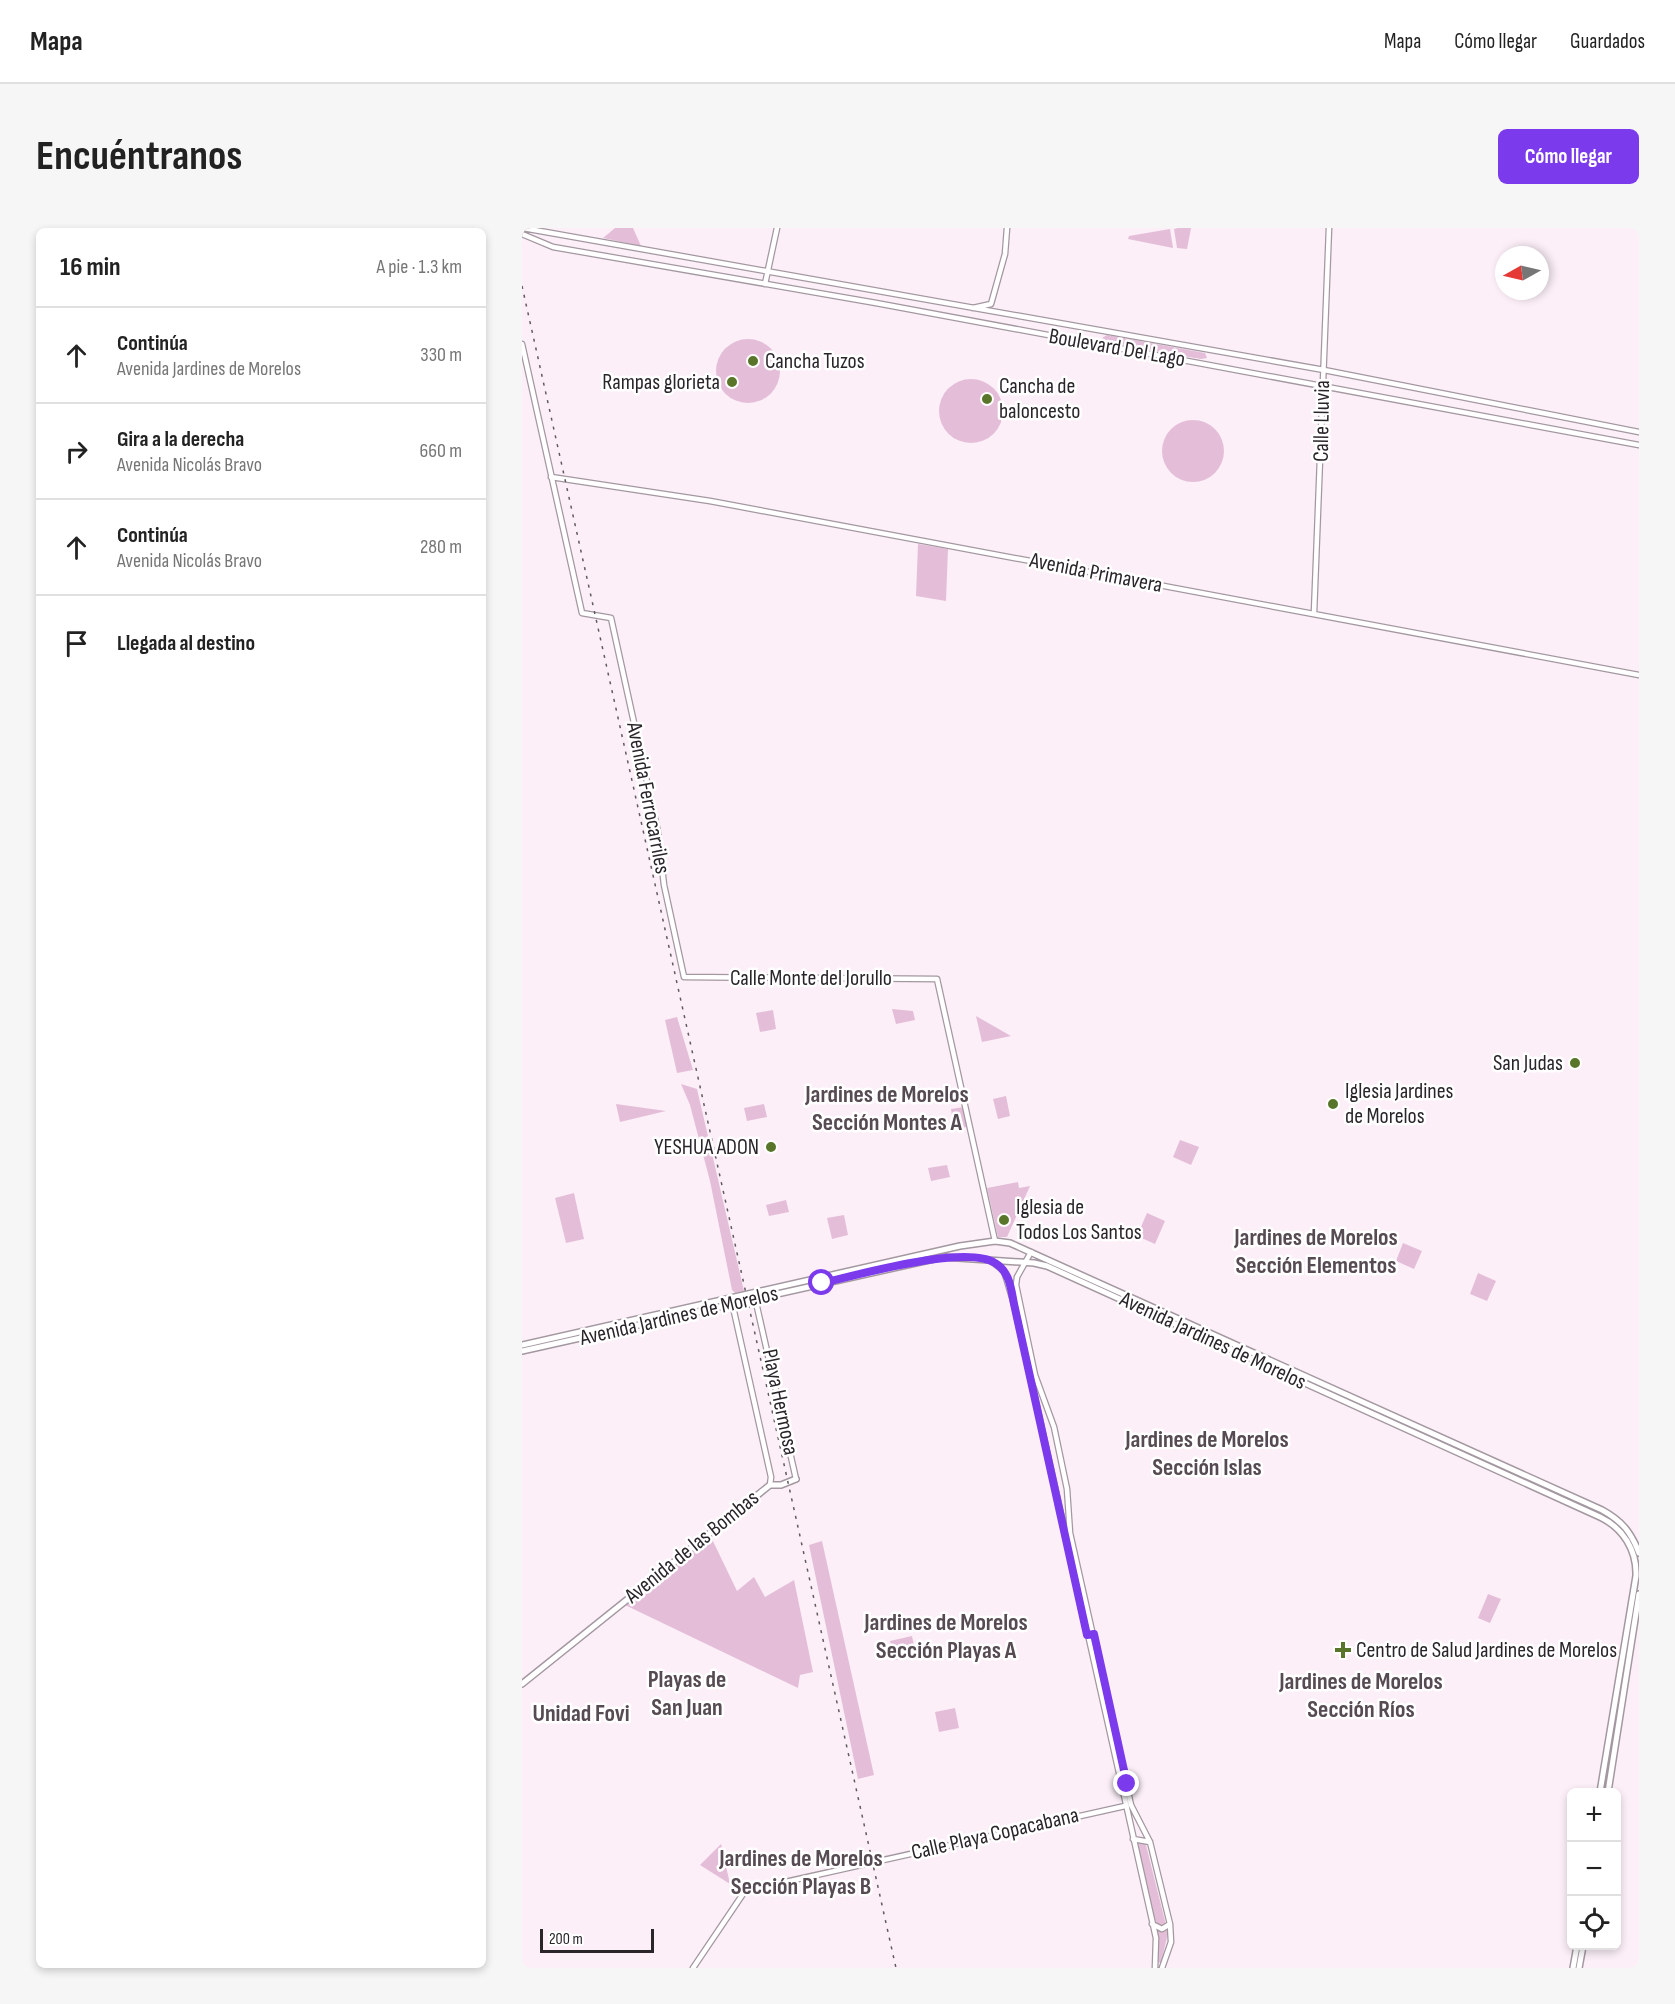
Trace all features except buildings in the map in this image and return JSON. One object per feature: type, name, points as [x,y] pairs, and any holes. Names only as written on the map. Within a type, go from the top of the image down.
[{"type":"main road","name":"Avenida Jardines de Morelos","points":[[522,1351],[960,1246],[995,1241],[1010,1243],[1392,1419],[1616,1518],[1627,1527],[1639,1553]]},
{"type":"main road","points":[[960,1246],[962,1258]]},
{"type":"main road","name":"Avenida Jardines de Morelos","points":[[732,1300],[756,1298],[821,1280],[943,1257],[988,1259],[1047,1266],[1205,1334]]},
{"type":"main road","name":"Avenida Jardines de Morelos","points":[[522,1345],[621,1326]]},
{"type":"main road","name":"Avenida Jardines de Morelos","points":[[1505,1470],[1613,1523],[1621,1530],[1637,1566],[1601,1788]]},
{"type":"main road","name":"Playa Hermosa","points":[[770,1485],[781,1485],[796,1479]]},
{"type":"main road","name":"Avenida de las Bombas","points":[[522,1684],[770,1485]]},
{"type":"main road","points":[[1609,1788],[1639,1594]]},
{"type":"main road","points":[[1573,1968],[1576,1950]]},
{"type":"main road","points":[[1579,1968],[1581,1950]]},
{"type":"street","name":"Boulevard Del Lago","points":[[522,228],[1324,370],[1639,432]]},
{"type":"street","points":[[765,284],[777,228]]},
{"type":"street","points":[[972,309],[991,304],[1005,254],[1007,228]]},
{"type":"street","name":"Calle Lluvia","points":[[1314,614],[1329,228]]},
{"type":"street","name":"Boulevard Del Lago","points":[[522,234],[553,247],[1323,385],[1639,445]]},
{"type":"street","points":[[986,324],[989,312]]},
{"type":"street","points":[[522,344],[551,477]]},
{"type":"street","points":[[1210,365],[1213,351]]},
{"type":"street","points":[[1436,406],[1437,393]]},
{"type":"street","name":"Avenida Ferrocarriles","points":[[551,477],[582,613],[611,618],[658,832],[664,885],[684,977]]},
{"type":"street","name":"Avenida Primavera","points":[[551,477],[720,503],[1639,675]]},
{"type":"street","name":"Calle Monte del Jorullo","points":[[684,977],[937,979],[995,1241]]},
{"type":"street","points":[[1031,1252],[1017,1277],[1017,1303],[1055,1490],[1131,1805],[1150,1842],[1170,1924],[1171,1942],[1162,1968]]},
{"type":"street","points":[[988,1259],[1004,1271],[1017,1303],[1042,1399],[1054,1427],[1067,1489],[1070,1533],[1090,1635],[1152,1924],[1157,1952],[1155,1968]]},
{"type":"street","name":"Playa Hermosa","points":[[756,1298],[796,1479]]},
{"type":"street","name":"Avenida de las Bombas","points":[[732,1300],[771,1477],[770,1485]]},
{"type":"street","points":[[1036,1402],[1042,1399]]},
{"type":"street","points":[[1046,1446],[1057,1447]]},
{"type":"street","points":[[1055,1490],[1067,1489]]},
{"type":"street","name":"Calle Playa Copacabana","points":[[693,1968],[745,1891],[1125,1806]]},
{"type":"street","points":[[1133,1839],[1150,1842]]},
{"type":"street","points":[[1152,1924],[1161,1929],[1170,1924]]},
{"type":"shaded area","points":[[615,228],[633,228],[641,246],[603,238]]},
{"type":"shaded area","points":[[1191,228],[1187,249],[1177,248],[1174,229]]},
{"type":"shaded area","points":[[1170,229],[1173,248],[1128,239],[1129,236]]},
{"type":"shaded area","points":[[1107,335],[1205,353],[1207,358],[1201,359],[1105,343],[1102,338]]},
{"type":"shaded area","points":[[748,339],[766,345],[774,353],[780,371],[774,389],[766,397],[748,403],[730,397],[722,389],[716,371],[722,353],[730,345]]},
{"type":"shaded area","points":[[971,379],[983,381],[994,388],[1001,399],[1003,411],[1001,423],[994,434],[983,441],[971,443],[959,441],[948,434],[941,423],[939,411],[941,399],[948,388],[959,381]]},
{"type":"shaded area","points":[[1187,420],[1199,420],[1215,429],[1222,439],[1224,451],[1222,463],[1215,473],[1199,482],[1187,482],[1176,477],[1167,468],[1162,457],[1162,445],[1167,434],[1176,425]]},
{"type":"shaded area","points":[[918,544],[948,549],[946,601],[916,596]]},
{"type":"shaded area","points":[[892,1009],[913,1011],[915,1020],[896,1024]]},
{"type":"shaded area","points":[[773,1010],[776,1029],[760,1032],[756,1013]]},
{"type":"shaded area","points":[[976,1016],[1011,1036],[982,1042]]},
{"type":"shaded area","points":[[677,1017],[693,1070],[677,1073],[665,1020]]},
{"type":"shaded area","points":[[681,1084],[697,1089],[744,1291],[735,1293],[732,1290],[710,1181],[690,1105]]},
{"type":"shaded area","points":[[1006,1096],[1010,1116],[998,1119],[993,1099]]},
{"type":"shaded area","points":[[616,1104],[666,1111],[620,1122]]},
{"type":"shaded area","points":[[764,1104],[767,1117],[747,1121],[744,1108]]},
{"type":"shaded area","points":[[964,1107],[967,1127],[954,1129],[951,1109]]},
{"type":"shaded area","points":[[1180,1140],[1199,1147],[1191,1165],[1173,1157]]},
{"type":"shaded area","points":[[947,1165],[950,1177],[931,1181],[928,1168]]},
{"type":"shaded area","points":[[1018,1182],[1019,1188],[1030,1186],[1007,1237],[998,1237],[987,1188]]},
{"type":"shaded area","points":[[574,1193],[584,1239],[566,1243],[555,1198]]},
{"type":"shaded area","points":[[786,1200],[789,1212],[769,1216],[766,1205]]},
{"type":"shaded area","points":[[1147,1213],[1165,1221],[1155,1244],[1137,1236]]},
{"type":"shaded area","points":[[844,1215],[848,1235],[832,1239],[827,1218]]},
{"type":"shaded area","points":[[1403,1243],[1422,1251],[1414,1269],[1396,1261]]},
{"type":"shaded area","points":[[1478,1273],[1496,1281],[1487,1301],[1470,1294]]},
{"type":"shaded area","points":[[711,1537],[737,1591],[754,1577],[765,1597],[794,1580],[813,1672],[800,1675],[798,1688],[625,1605]]},
{"type":"shaded area","points":[[822,1541],[874,1775],[858,1779],[809,1545]]},
{"type":"shaded area","points":[[1488,1594],[1501,1599],[1490,1623],[1478,1618]]},
{"type":"shaded area","points":[[912,1636],[916,1655],[895,1660],[890,1641]]},
{"type":"shaded area","points":[[955,1708],[959,1728],[939,1732],[935,1712]]},
{"type":"shaded area","points":[[1137,1841],[1145,1841],[1168,1933],[1161,1963],[1158,1962],[1157,1924],[1151,1909]]},
{"type":"shaded area","points":[[721,1844],[730,1884],[700,1865]]},
{"type":"railway","points":[[522,286],[896,1968]]},
{"type":"place","name":"Cancha Tuzos","points":[[753,361]]},
{"type":"place","name":"Rampas glorieta","points":[[732,382]]},
{"type":"place","name":"Cancha de baloncesto","points":[[987,399]]},
{"type":"place","name":"San Judas","points":[[1575,1063]]},
{"type":"place","name":"Iglesia Jardines de Morelos","points":[[1333,1104]]},
{"type":"place","name":"YESHUA ADON","points":[[771,1147]]},
{"type":"place","name":"Iglesia de Todos Los Santos","points":[[1004,1220]]},
{"type":"place","name":"Centro de Salud Jardines de Morelos","points":[[1343,1650]]},
{"type":"district","name":"Jardines de Morelos Sección Montes A","points":[[887,1108]]},
{"type":"district","name":"Jardines de Morelos Sección Elementos","points":[[1316,1251]]},
{"type":"district","name":"Jardines de Morelos Sección Islas","points":[[1207,1453]]},
{"type":"district","name":"Jardines de Morelos Sección Playas A","points":[[946,1636]]},
{"type":"district","name":"Playas de San Juan","points":[[687,1693]]},
{"type":"district","name":"Jardines de Morelos Sección Ríos","points":[[1361,1695]]},
{"type":"district","name":"Unidad Fovi","points":[[581,1713]]},
{"type":"district","name":"Jardines de Morelos Sección Playas B","points":[[801,1872]]},
{"type":"route","points":[[822,1283],[943,1257],[988,1259],[996,1263],[1008,1277],[1087,1635],[1094,1634],[1127,1784]]}]
